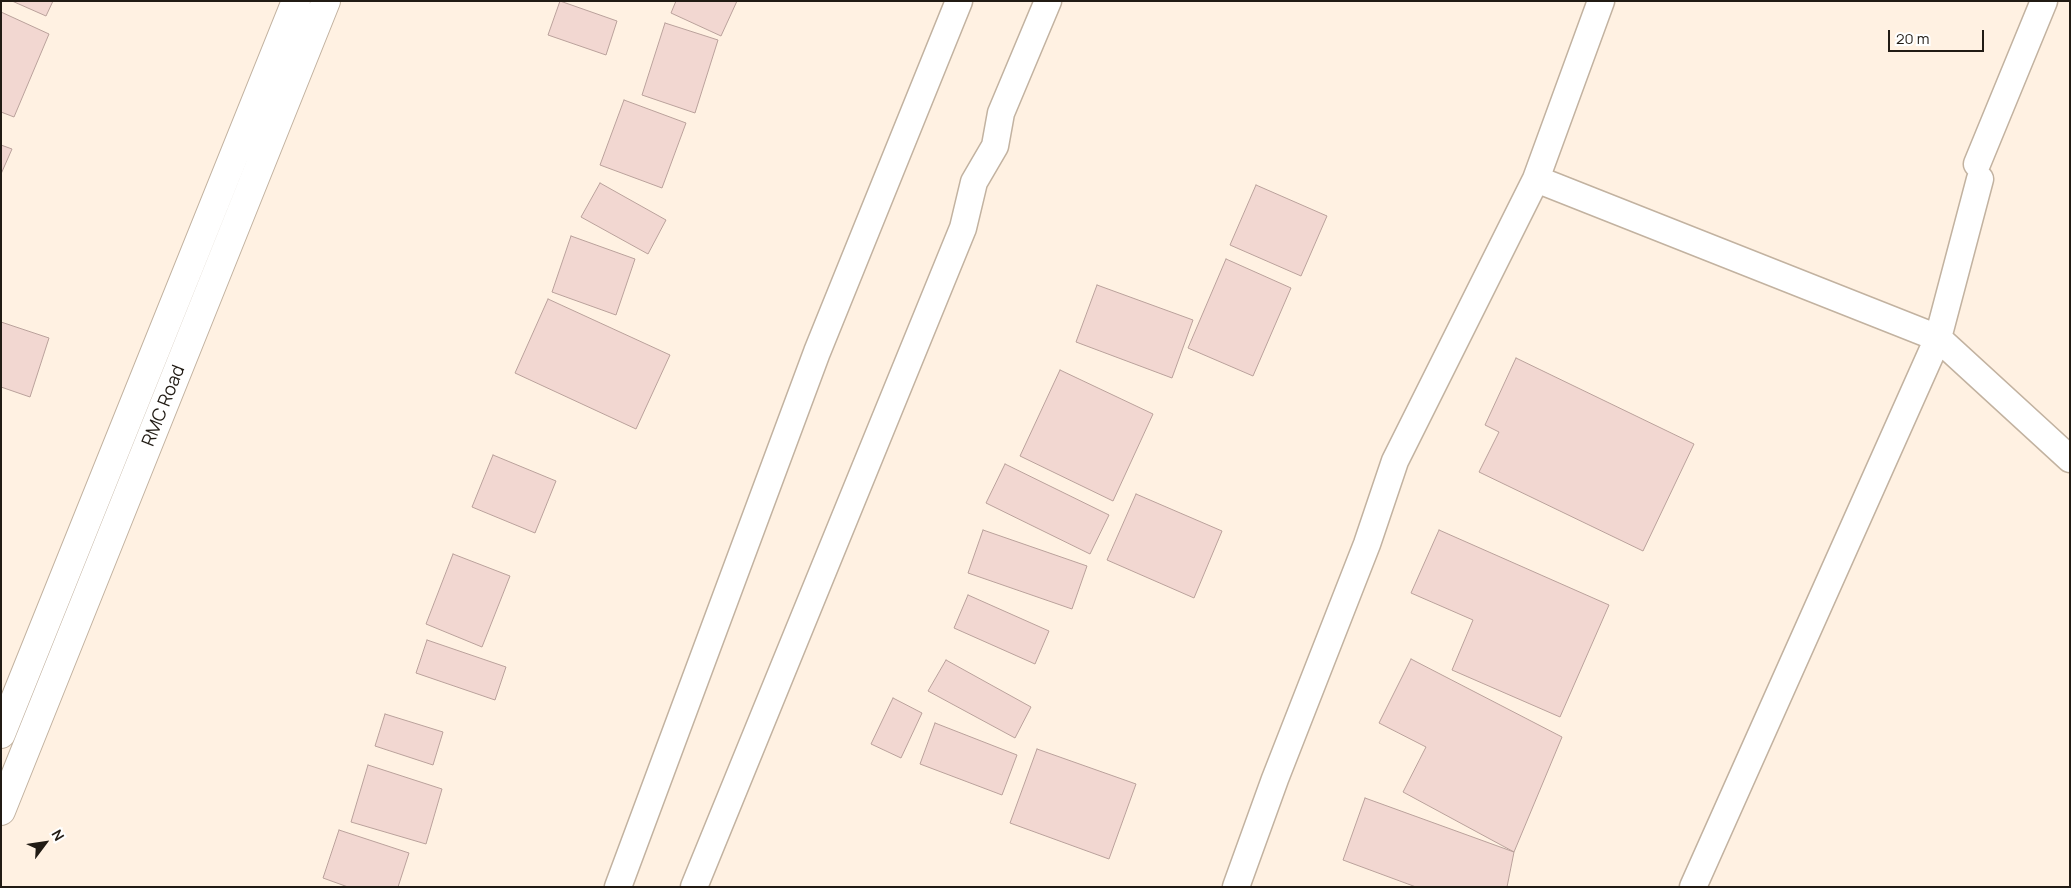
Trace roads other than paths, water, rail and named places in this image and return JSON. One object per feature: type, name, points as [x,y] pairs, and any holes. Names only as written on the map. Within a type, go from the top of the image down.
[{"type":"street","name":"RMC Road","points":[[1,734],[296,1]]},
{"type":"street","name":"RMC Road","points":[[1,811],[326,1]]},
{"type":"street","points":[[618,887],[817,352],[959,1]]},
{"type":"street","points":[[694,887],[963,228],[974,182],[995,146],[1001,113],[1048,1]]},
{"type":"street","points":[[1236,887],[1275,779],[1368,544],[1395,461],[1536,178],[1601,1]]},
{"type":"street","points":[[1693,887],[1938,338],[1978,172],[2044,1]]},
{"type":"street","points":[[1536,178],[1938,338],[2070,459]]}]
